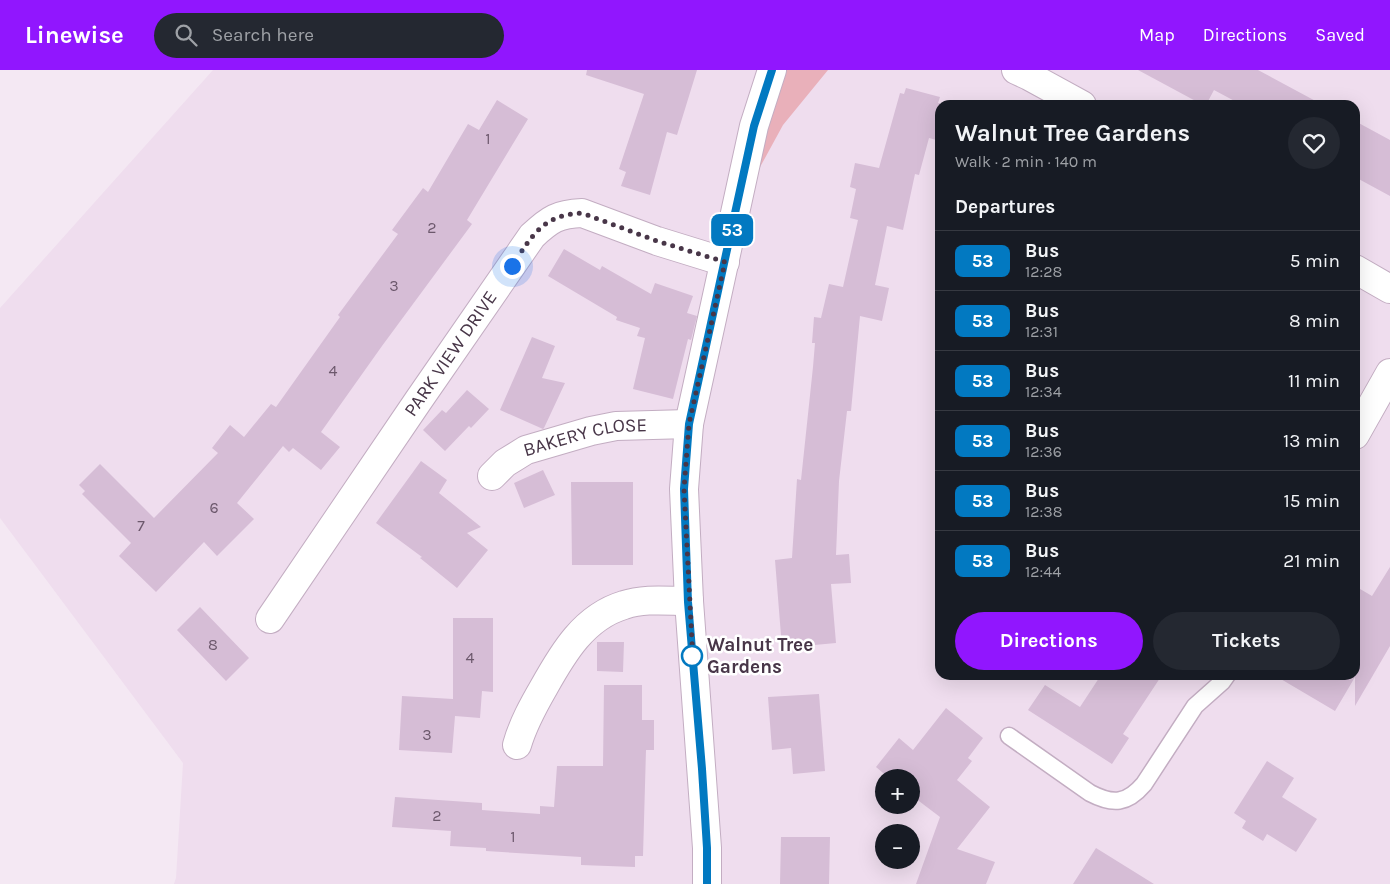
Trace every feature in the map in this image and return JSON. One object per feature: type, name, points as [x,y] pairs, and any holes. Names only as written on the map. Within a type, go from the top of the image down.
[{"type":"street","points":[[707,884],[707,848],[688,602],[684,489],[689,424],[754,126],[772,70]]},
{"type":"street","points":[[1016,70],[1074,100]]},
{"type":"street","name":"PARK VIEW DRIVE","points":[[270,619],[418,400],[527,244],[547,222],[571,214],[582,213],[657,241],[725,262]]},
{"type":"street","points":[[1360,272],[1390,289]]},
{"type":"street","points":[[1360,426],[1390,373]]},
{"type":"street","name":"BAKERY CLOSE","points":[[492,476],[505,463],[526,450],[591,431],[616,426],[689,424]]},
{"type":"street","points":[[517,745],[525,720],[552,672],[572,641],[584,628],[596,619],[623,605],[651,601],[688,602]]},
{"type":"lane","points":[[1009,736],[1090,793],[1103,800],[1122,800],[1138,792],[1195,706],[1223,680]]},
{"type":"shaded area","points":[[213,70],[1390,70],[1390,884],[174,884],[176,878],[183,763],[0,518],[0,308]]},
{"type":"shaded area","points":[[787,70],[828,70],[783,125],[759,169],[778,94]]},
{"type":"building","points":[[587,70],[697,70],[677,135],[667,132],[650,195],[621,186],[626,172],[619,169],[644,94],[586,75]]},
{"type":"building","points":[[1138,70],[1258,70],[1314,100],[1233,100],[1214,90],[1209,100],[1194,100]]},
{"type":"building","points":[[906,88],[940,97],[939,100],[935,100],[935,140],[929,138],[919,175],[915,174],[903,230],[887,226],[875,285],[889,288],[882,321],[860,316],[851,411],[847,411],[839,481],[836,555],[849,554],[851,583],[831,584],[836,643],[782,648],[775,560],[792,558],[797,479],[801,480],[813,367],[815,343],[812,343],[814,317],[821,318],[829,284],[843,287],[858,220],[850,218],[856,189],[850,187],[855,163],[879,168],[900,93],[904,94]]},
{"type":"building","points":[[497,100],[528,119],[467,220],[472,224],[321,432],[340,447],[321,470],[293,448],[289,452],[283,446],[237,503],[254,519],[217,556],[204,542],[156,592],[119,556],[131,543],[82,494],[85,491],[79,485],[100,464],[154,518],[218,453],[212,448],[230,425],[244,437],[271,404],[276,407],[340,317],[338,315],[398,234],[392,230],[423,188],[428,192],[468,124],[479,130]]},
{"type":"building","points":[[1360,124],[1390,140],[1390,196],[1360,180]]},
{"type":"building","points":[[564,249],[600,270],[602,266],[651,294],[655,283],[693,296],[687,313],[697,316],[691,340],[688,339],[673,399],[633,389],[645,338],[637,336],[640,328],[616,320],[617,317],[548,276]]},
{"type":"building","points":[[532,337],[555,346],[542,378],[565,383],[543,429],[500,410]]},
{"type":"building","points":[[467,390],[489,409],[471,428],[469,426],[445,451],[423,430],[442,410],[446,413]]},
{"type":"building","points":[[421,461],[447,480],[439,493],[481,527],[467,533],[488,550],[457,588],[420,558],[422,557],[376,523]]},
{"type":"building","points":[[543,470],[555,495],[524,508],[514,483]]},
{"type":"building","points":[[571,482],[633,482],[633,565],[572,565]]},
{"type":"building","points":[[1390,567],[1390,646],[1355,706],[1355,680],[1360,680],[1360,589],[1372,596]]},
{"type":"building","points":[[200,607],[249,658],[226,681],[177,630]]},
{"type":"building","points":[[453,618],[493,618],[493,692],[482,691],[480,718],[455,716],[452,753],[399,750],[402,696],[453,699]]},
{"type":"building","points":[[597,642],[624,642],[623,672],[597,671]]},
{"type":"building","points":[[1098,680],[1159,680],[1123,734],[1129,738],[1112,764],[1028,710],[1045,685],[1080,707]]},
{"type":"building","points":[[1282,680],[1353,680],[1335,711]]},
{"type":"building","points":[[604,685],[642,685],[642,720],[654,720],[654,750],[646,750],[643,856],[635,856],[635,867],[581,865],[581,857],[486,851],[486,848],[450,846],[451,831],[392,827],[395,797],[482,803],[482,810],[540,814],[540,806],[554,807],[557,766],[603,766]]},
{"type":"building","points":[[819,694],[825,771],[793,774],[791,748],[772,750],[768,697]]},
{"type":"building","points":[[946,708],[983,738],[968,758],[972,761],[957,780],[990,807],[957,849],[995,862],[986,884],[916,884],[940,817],[920,802],[920,769],[878,769],[876,767],[899,738],[913,750]]},
{"type":"building","points":[[1267,761],[1294,778],[1282,797],[1317,819],[1296,852],[1267,834],[1263,841],[1242,828],[1246,821],[1234,813]]},
{"type":"building","points":[[781,837],[830,837],[829,884],[780,884]]},
{"type":"building","points":[[1096,848],[1154,884],[1073,884]]},
{"type":"bus line","name":"53","points":[[707,884],[707,848],[702,769],[688,602],[684,489],[689,424],[754,126],[772,70]]},
{"type":"place","name":"Walnut Tree Gardens","points":[[692,656]]},
{"type":"route","points":[[512,266],[532,236],[547,222],[558,217],[582,213],[657,241],[725,262],[689,424],[684,489],[688,602],[693,661],[692,656]]}]
